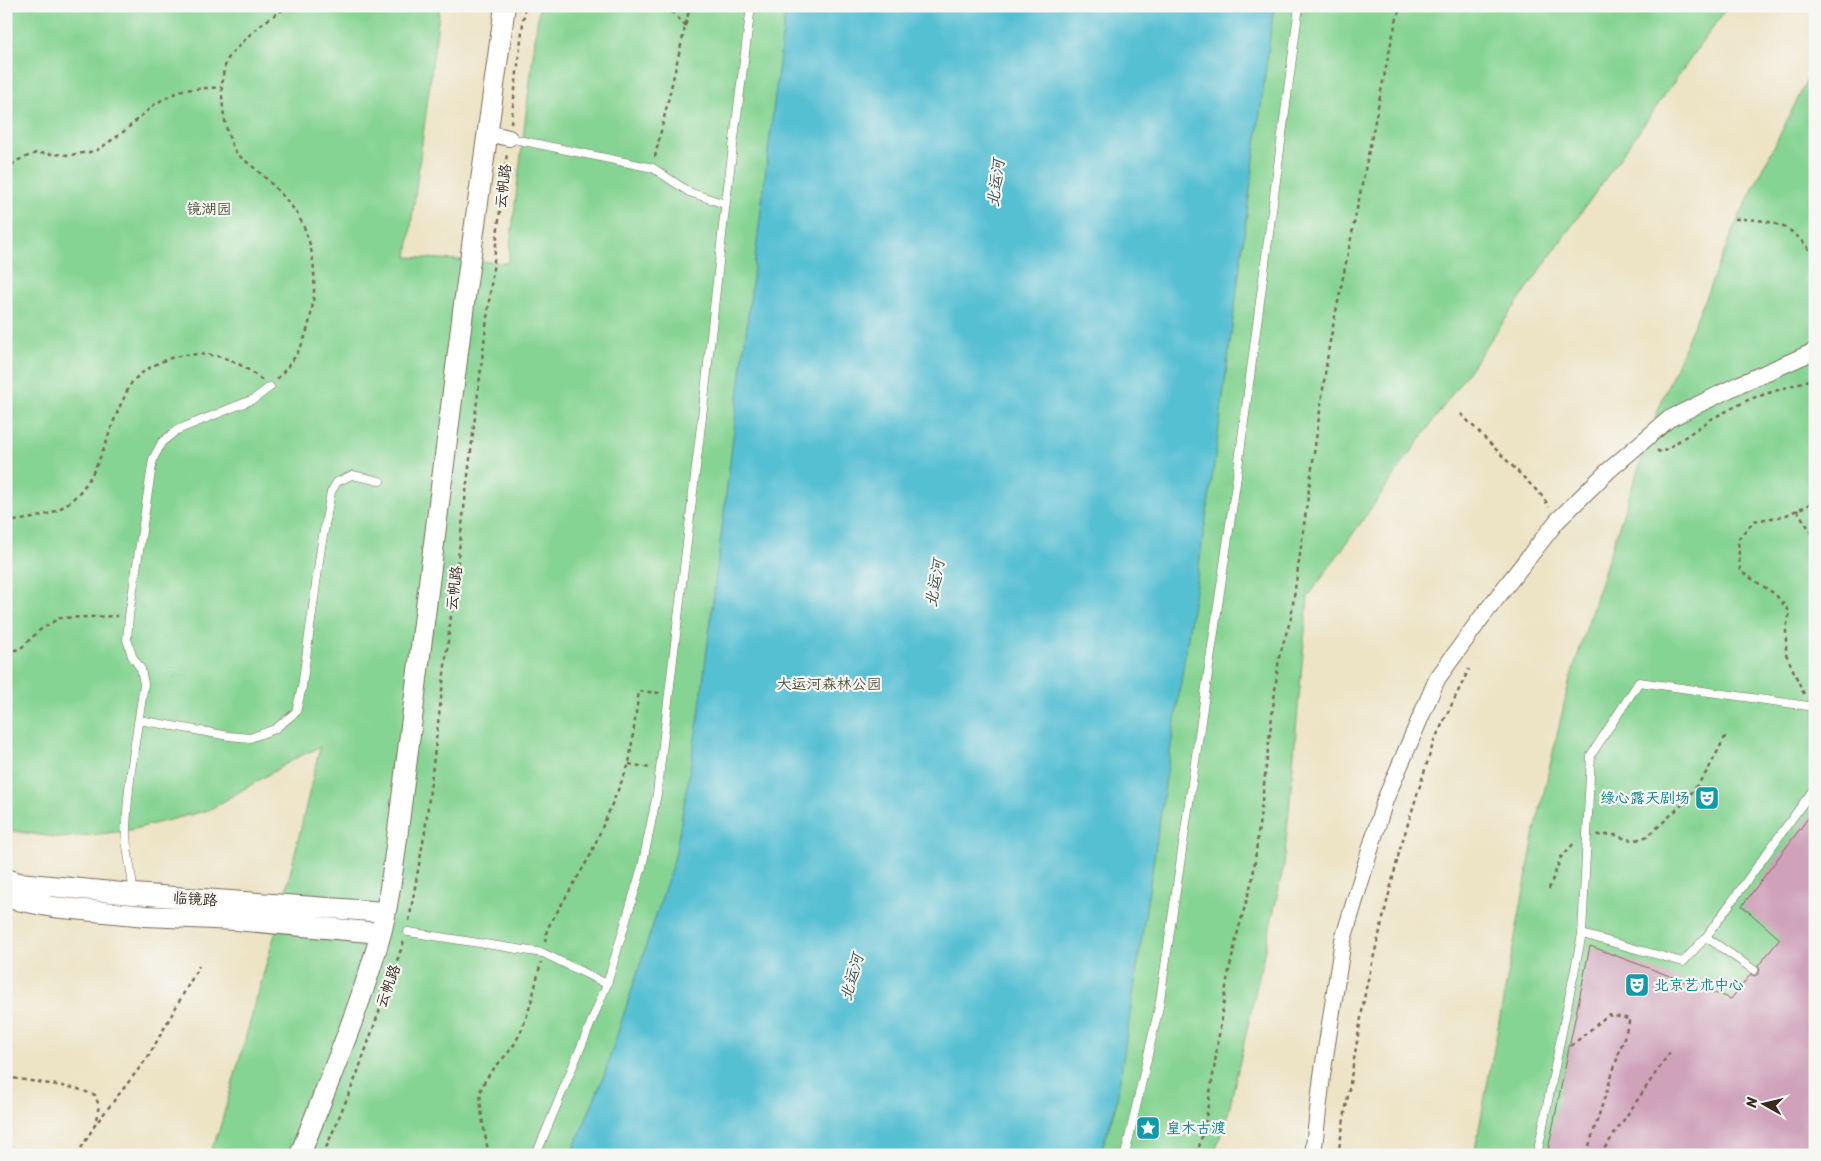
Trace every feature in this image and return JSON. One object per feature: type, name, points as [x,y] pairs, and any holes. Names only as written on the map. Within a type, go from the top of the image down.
[{"type":"street","name":"云帆路","points":[[300,1155],[351,1024],[386,912],[505,6]]},
{"type":"street","points":[[487,133],[509,138]]},
{"type":"street","points":[[1313,1155],[1322,1076],[1343,940],[1385,800],[1437,679],[1481,618],[1558,521],[1608,471],[1669,419],[1740,384],[1815,351]]},
{"type":"street","name":"临镜路","points":[[6,879],[19,883],[132,894],[386,912]]},
{"type":"street","name":"临镜路","points":[[6,898],[53,907],[146,916],[236,920],[380,933]]},
{"type":"lane","points":[[536,1155],[607,984],[642,867],[657,794],[751,6]]},
{"type":"lane","points":[[1125,1155],[1161,997],[1234,493],[1299,6]]},
{"type":"lane","points":[[509,138],[653,168],[689,192],[726,204]]},
{"type":"lane","points":[[132,894],[133,879],[126,831],[128,798],[144,684],[141,669],[132,656],[127,639],[153,459],[162,442],[177,430],[254,399],[270,387]]},
{"type":"lane","points":[[139,720],[250,738],[275,728],[296,712],[302,688],[321,547],[331,492],[338,482],[352,476],[380,481]]},
{"type":"lane","points":[[1537,1155],[1582,934],[1591,755],[1639,682],[1812,707]]},
{"type":"lane","points":[[1582,934],[1683,962],[1706,937],[1815,787]]},
{"type":"lane","points":[[408,932],[543,953],[607,984]]},
{"type":"lane","points":[[1706,937],[1754,970]]},
{"type":"path","points":[[6,522],[52,513],[68,503],[82,489],[95,468],[115,415],[133,380],[154,365],[178,356],[205,353],[227,358],[248,370],[270,387],[285,370],[302,344],[312,316],[314,280],[310,242],[294,209],[267,179],[235,150],[224,120],[221,86],[228,58],[269,17],[289,6]]},
{"type":"path","name":"云帆路","points":[[323,1155],[356,1077],[408,932],[425,831],[525,6]]},
{"type":"path","points":[[666,6],[686,26]]},
{"type":"path","points":[[653,168],[690,6]]},
{"type":"path","points":[[1197,1155],[1205,1124],[1227,980],[1237,935],[1254,877],[1279,657],[1291,618],[1329,346],[1400,6]]},
{"type":"path","points":[[6,171],[16,161],[36,153],[70,155],[96,151],[122,133],[156,103],[182,90],[221,86]]},
{"type":"path","points":[[1735,219],[1760,220],[1783,226],[1800,238],[1815,257]]},
{"type":"path","points":[[1643,441],[1661,453],[1713,418],[1750,399],[1815,378]]},
{"type":"path","points":[[1461,414],[1543,496],[1558,521]]},
{"type":"path","points":[[1812,707],[1786,654],[1786,628],[1790,612],[1775,594],[1740,571],[1738,540],[1754,521],[1784,516],[1808,506],[1815,498]]},
{"type":"path","points":[[1797,510],[1815,538]]},
{"type":"path","points":[[6,652],[20,649],[40,630],[59,618],[129,616]]},
{"type":"path","points":[[1338,1155],[1366,988],[1400,849],[1434,741],[1469,669]]},
{"type":"path","points":[[489,1155],[482,1118],[481,1090],[494,1068],[513,1045],[526,1021],[547,929],[590,856],[629,764],[639,691],[669,695]]},
{"type":"path","points":[[1549,889],[1562,857],[1570,845],[1581,836],[1616,835],[1636,840],[1648,836],[1684,803],[1708,770],[1727,733]]},
{"type":"path","points":[[629,764],[660,770]]},
{"type":"path","points":[[76,1155],[95,1125],[148,1057],[199,966]]},
{"type":"path","points":[[1556,1058],[1608,1015],[1630,1019],[1586,1155]]},
{"type":"path","points":[[1600,1155],[1670,1052]]},
{"type":"path","points":[[6,1077],[75,1088],[95,1095],[99,1106],[95,1125]]},
{"type":"green space","name":"大运河森林公园","points":[[6,6],[440,6],[407,257],[508,263],[539,6],[1728,6],[1308,597],[1284,865],[1228,1114],[1214,1155],[209,1155],[219,1131],[280,916],[320,747],[296,758],[209,810],[126,831],[61,838],[6,830]]},
{"type":"green space","points":[[1815,64],[1815,1155],[1474,1155],[1535,831],[1569,683],[1658,410],[1738,219]]},
{"type":"water","name":"北运河","points":[[786,6],[1274,6],[1213,473],[1116,1105],[1100,1155],[571,1155],[603,1078],[675,857],[699,715]]},
{"type":"building","name":"北京艺术中心","points":[[1815,809],[1815,1155],[1547,1155],[1590,946],[1731,999],[1751,974],[1754,976],[1758,974],[1760,970],[1758,966],[1780,939],[1742,906]]},
{"type":"place","name":"绿心露天剧场","points":[[1707,798]]},
{"type":"place","name":"北京艺术中心","points":[[1637,985]]},
{"type":"place","name":"皇木古渡","points":[[1148,1128]]},
{"type":"park label","name":"镜湖园","points":[[209,209]]}]
